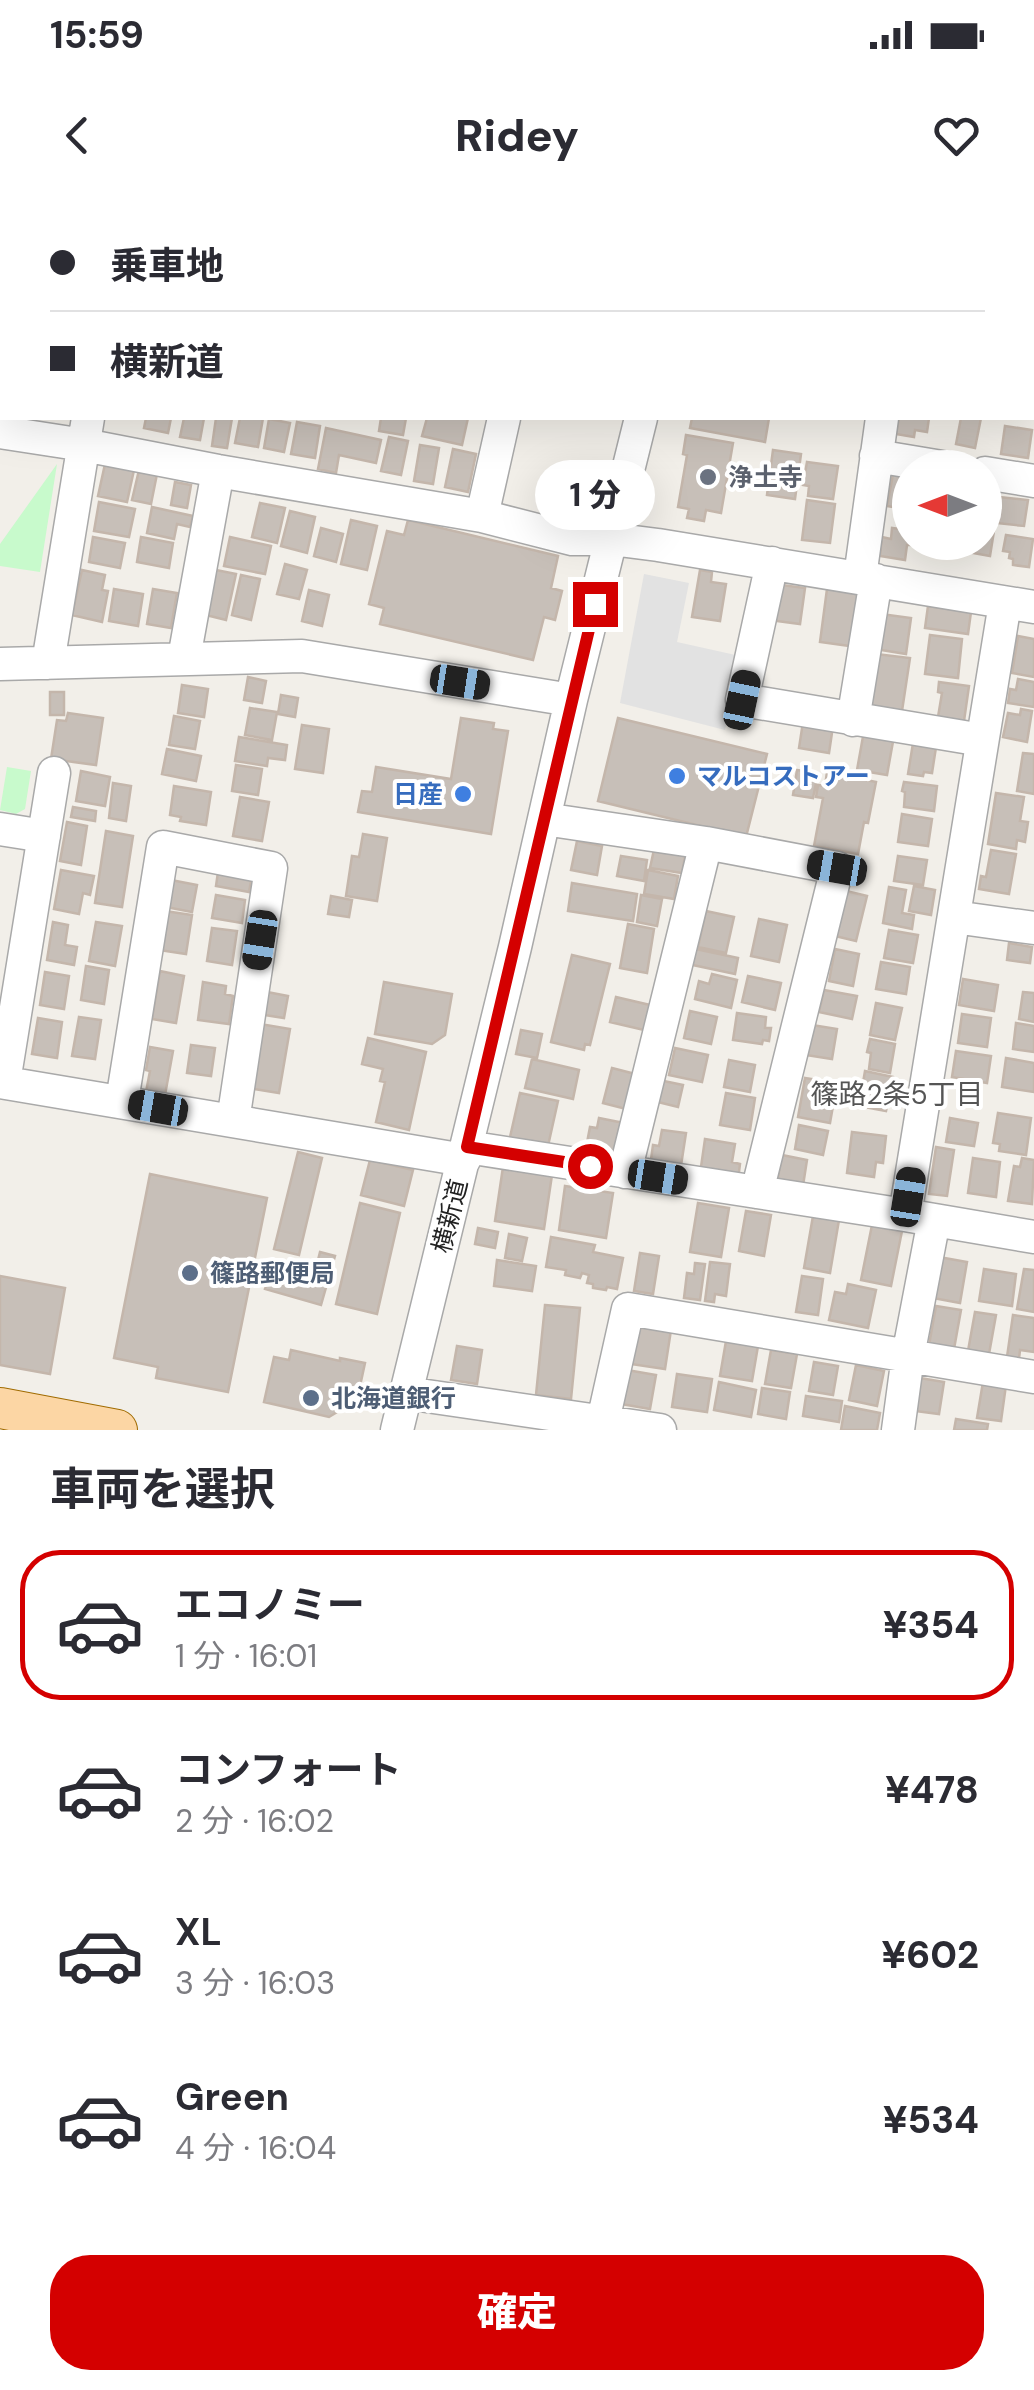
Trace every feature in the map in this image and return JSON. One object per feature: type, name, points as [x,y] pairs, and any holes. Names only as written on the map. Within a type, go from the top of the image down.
[{"type":"main road","points":[[0,1408],[117,1430]]},
{"type":"street","points":[[482,516],[504,420]]},
{"type":"street","name":"横新道","points":[[398,1430],[641,420]]},
{"type":"street","points":[[853,720],[882,420]]},
{"type":"street","points":[[0,432],[86,431],[218,471],[482,516],[572,538],[611,539],[772,563],[1020,605],[982,740],[954,917],[898,1430]]},
{"type":"street","points":[[48,664],[86,431]]},
{"type":"street","points":[[876,456],[892,459]]},
{"type":"street","points":[[184,658],[218,471]]},
{"type":"street","points":[[1002,476],[1034,481]]},
{"type":"street","points":[[772,563],[742,700],[982,740]]},
{"type":"street","points":[[0,664],[302,656],[571,700]]},
{"type":"street","points":[[54,773],[44,836],[13,952],[2,1082],[232,1121],[625,1172],[1034,1237]]},
{"type":"street","points":[[544,819],[706,843],[837,868],[757,1192]]},
{"type":"street","points":[[0,828],[44,836]]},
{"type":"street","points":[[625,1172],[706,843]]},
{"type":"street","points":[[122,1101],[163,848],[181,851],[271,868],[232,1121]]},
{"type":"street","points":[[954,917],[1034,928]]},
{"type":"street","points":[[604,1421],[628,1309],[1034,1377]]},
{"type":"street","points":[[406,1393],[660,1430]]},
{"type":"green space","points":[[57,464],[40,572],[0,566],[0,544]]},
{"type":"green space","points":[[7,767],[31,771],[25,809],[16,814],[0,810]]},
{"type":"shaded area","points":[[644,574],[689,583],[677,642],[740,656],[725,730],[620,703]]},
{"type":"building","points":[[146,420],[171,420],[168,433],[144,428]]},
{"type":"building","points":[[184,420],[204,420],[200,440],[180,437]]},
{"type":"building","points":[[216,420],[232,420],[227,448],[212,446]]},
{"type":"building","points":[[240,420],[263,420],[258,447],[235,443]]},
{"type":"building","points":[[269,420],[290,423],[284,452],[264,448]]},
{"type":"building","points":[[381,420],[406,420],[403,435],[379,431]]},
{"type":"building","points":[[426,420],[468,420],[462,445],[422,436]]},
{"type":"building","points":[[692,420],[769,420],[765,442],[690,428]]},
{"type":"building","points":[[899,420],[929,420],[927,432],[915,430],[914,437],[896,434]]},
{"type":"building","points":[[961,420],[981,420],[975,448],[956,444]]},
{"type":"building","points":[[297,422],[320,426],[315,458],[291,454]]},
{"type":"building","points":[[1005,426],[1032,430],[1028,458],[1002,454]]},
{"type":"building","points":[[326,428],[381,440],[376,463],[339,455],[336,473],[318,469]]},
{"type":"building","points":[[686,435],[733,443],[721,513],[706,510],[704,521],[687,518],[689,509],[678,507],[687,455],[683,454]]},
{"type":"building","points":[[389,437],[408,441],[401,475],[381,471]]},
{"type":"building","points":[[420,445],[439,448],[433,484],[414,481]]},
{"type":"building","points":[[453,449],[476,454],[468,492],[445,487]]},
{"type":"building","points":[[773,450],[801,454],[795,499],[767,495]]},
{"type":"building","points":[[807,462],[838,466],[833,499],[808,496],[809,486],[803,485]]},
{"type":"building","points":[[105,464],[134,470],[127,502],[98,496]]},
{"type":"building","points":[[139,470],[157,474],[151,504],[132,500]]},
{"type":"building","points":[[892,479],[892,507],[887,506]]},
{"type":"building","points":[[175,482],[191,485],[187,508],[171,505]]},
{"type":"building","points":[[1002,497],[1028,500],[1024,526],[1002,524]]},
{"type":"building","points":[[807,500],[835,504],[830,543],[802,540]]},
{"type":"building","points":[[99,502],[135,509],[129,537],[94,531]]},
{"type":"building","points":[[260,503],[285,508],[277,543],[252,537]]},
{"type":"building","points":[[152,507],[193,516],[190,527],[177,524],[174,539],[147,533]]},
{"type":"building","points":[[290,511],[315,517],[307,553],[281,546]]},
{"type":"building","points":[[351,520],[377,526],[367,570],[341,564]]},
{"type":"building","points":[[408,520],[558,556],[551,588],[562,591],[555,620],[544,617],[533,660],[380,624],[384,608],[369,604],[387,531],[404,535]]},
{"type":"building","points":[[321,528],[343,534],[336,562],[314,556]]},
{"type":"building","points":[[892,528],[892,558],[880,556],[882,537],[891,539]]},
{"type":"building","points":[[1006,535],[1033,539],[1029,567],[1013,565],[1010,552],[1003,551]]},
{"type":"building","points":[[93,537],[125,543],[120,568],[89,562]]},
{"type":"building","points":[[141,537],[173,543],[169,568],[137,562]]},
{"type":"building","points":[[230,537],[271,546],[265,574],[224,566]]},
{"type":"building","points":[[285,564],[307,570],[299,599],[277,594]]},
{"type":"building","points":[[82,570],[105,575],[102,590],[108,591],[102,622],[72,615]]},
{"type":"building","points":[[216,570],[236,574],[226,620],[206,615]]},
{"type":"building","points":[[700,570],[712,572],[711,582],[726,584],[720,621],[692,617]]},
{"type":"building","points":[[241,575],[260,579],[251,620],[232,615]]},
{"type":"building","points":[[774,584],[805,588],[800,624],[769,620]]},
{"type":"building","points":[[114,589],[143,594],[138,626],[109,621]]},
{"type":"building","points":[[153,589],[177,593],[171,628],[147,624]]},
{"type":"building","points":[[827,589],[864,594],[857,647],[820,642]]},
{"type":"building","points":[[309,590],[329,595],[322,626],[302,621]]},
{"type":"building","points":[[928,606],[971,612],[968,634],[925,628]]},
{"type":"building","points":[[881,614],[911,618],[906,654],[875,649]]},
{"type":"building","points":[[930,635],[962,639],[958,678],[925,674]]},
{"type":"building","points":[[1018,636],[1034,639],[1034,677],[1012,673]]},
{"type":"building","points":[[876,654],[910,658],[902,711],[869,706]]},
{"type":"building","points":[[248,677],[266,681],[262,703],[244,700]]},
{"type":"building","points":[[1018,679],[1034,682],[1034,707],[1008,703],[1010,689],[1016,690]]},
{"type":"building","points":[[939,682],[969,686],[964,721],[938,717],[942,693],[938,692]]},
{"type":"building","points":[[182,685],[208,689],[204,717],[178,713]]},
{"type":"building","points":[[50,692],[64,692],[64,715],[50,715]]},
{"type":"building","points":[[281,695],[298,698],[295,717],[278,714]]},
{"type":"building","points":[[250,708],[277,712],[272,740],[245,735]]},
{"type":"building","points":[[1021,709],[1032,711],[1027,742],[1003,737],[1008,713],[1020,715]]},
{"type":"building","points":[[68,713],[103,718],[96,765],[51,759],[57,720],[66,721]]},
{"type":"building","points":[[174,716],[200,721],[195,749],[169,745]]},
{"type":"building","points":[[461,718],[494,723],[493,729],[508,731],[491,834],[358,812],[362,791],[372,792],[376,767],[451,779]]},
{"type":"building","points":[[618,718],[767,754],[746,837],[598,801]]},
{"type":"building","points":[[803,722],[833,726],[829,753],[799,748]]},
{"type":"building","points":[[302,725],[329,729],[323,773],[295,769]]},
{"type":"building","points":[[864,731],[894,736],[887,775],[857,770]]},
{"type":"building","points":[[239,737],[287,745],[285,760],[268,758],[267,766],[235,761]]},
{"type":"building","points":[[914,737],[937,741],[932,773],[908,774]]},
{"type":"building","points":[[167,749],[201,756],[196,781],[162,774]]},
{"type":"building","points":[[1023,753],[1034,754],[1034,794],[1017,791]]},
{"type":"building","points":[[236,765],[262,769],[258,795],[232,791]]},
{"type":"building","points":[[797,770],[818,773],[813,798],[793,795]]},
{"type":"building","points":[[81,771],[110,777],[105,806],[76,801]]},
{"type":"building","points":[[827,772],[876,782],[858,854],[814,846],[823,798],[816,797],[818,785],[825,786]]},
{"type":"building","points":[[904,782],[937,786],[934,811],[904,807]]},
{"type":"building","points":[[113,783],[131,786],[126,821],[109,818]]},
{"type":"building","points":[[174,786],[211,792],[206,825],[180,821],[181,817],[170,815]]},
{"type":"building","points":[[996,793],[1024,797],[1020,821],[1028,822],[1025,842],[1017,840],[1016,849],[988,844]]},
{"type":"building","points":[[240,797],[269,802],[262,841],[233,836]]},
{"type":"building","points":[[73,807],[96,811],[95,821],[71,817]]},
{"type":"building","points":[[902,814],[932,819],[928,846],[898,842]]},
{"type":"building","points":[[67,822],[87,826],[81,865],[60,861]]},
{"type":"building","points":[[106,831],[133,836],[122,907],[95,903]]},
{"type":"building","points":[[363,834],[387,838],[377,901],[346,896],[352,856],[359,857]]},
{"type":"building","points":[[577,841],[602,846],[597,875],[571,870]]},
{"type":"building","points":[[655,845],[686,851],[682,873],[650,868]]},
{"type":"building","points":[[991,850],[1016,854],[1009,894],[979,889],[981,876],[986,877]]},
{"type":"building","points":[[621,856],[647,860],[644,881],[617,876]]},
{"type":"building","points":[[898,856],[927,860],[923,885],[894,881]]},
{"type":"building","points":[[219,865],[253,871],[249,892],[216,886]]},
{"type":"building","points":[[61,870],[94,876],[90,895],[83,893],[79,914],[54,909]]},
{"type":"building","points":[[648,870],[678,876],[674,899],[644,894]]},
{"type":"building","points":[[171,880],[197,885],[192,912],[166,907]]},
{"type":"building","points":[[572,883],[637,894],[633,921],[568,911]]},
{"type":"building","points":[[914,886],[935,890],[931,915],[909,911]]},
{"type":"building","points":[[889,887],[906,890],[902,913],[914,915],[912,929],[883,923]]},
{"type":"building","points":[[842,890],[867,896],[856,941],[831,935]]},
{"type":"building","points":[[216,895],[245,900],[242,923],[212,918]]},
{"type":"building","points":[[641,895],[662,899],[657,926],[637,922]]},
{"type":"building","points":[[331,896],[352,900],[349,917],[328,914]]},
{"type":"building","points":[[165,911],[192,915],[186,954],[159,950]]},
{"type":"building","points":[[706,911],[734,917],[726,953],[698,947]]},
{"type":"building","points":[[759,919],[787,925],[779,962],[751,956]]},
{"type":"building","points":[[53,922],[68,925],[65,945],[77,947],[74,965],[47,960]]},
{"type":"building","points":[[96,922],[122,926],[115,966],[89,961]]},
{"type":"building","points":[[628,924],[654,929],[647,973],[620,968]]},
{"type":"building","points":[[212,928],[237,931],[232,965],[207,961]]},
{"type":"building","points":[[889,930],[918,935],[913,963],[884,958]]},
{"type":"building","points":[[1009,943],[1032,947],[1030,963],[1007,960]]},
{"type":"building","points":[[691,948],[738,958],[735,974],[688,964]]},
{"type":"building","points":[[835,949],[859,954],[853,986],[829,981]]},
{"type":"building","points":[[572,955],[610,964],[590,1045],[585,1044],[584,1050],[551,1042]]},
{"type":"building","points":[[881,962],[910,967],[906,994],[876,989]]},
{"type":"building","points":[[86,966],[109,970],[104,1004],[81,1000]]},
{"type":"building","points":[[160,971],[184,976],[176,1023],[152,1019]]},
{"type":"building","points":[[45,972],[69,976],[64,1009],[40,1005]]},
{"type":"building","points":[[712,974],[737,980],[731,1008],[695,999],[699,981],[709,984]]},
{"type":"building","points":[[748,976],[781,983],[775,1010],[742,1002]]},
{"type":"building","points":[[963,979],[998,985],[994,1011],[959,1005]]},
{"type":"building","points":[[203,982],[226,986],[225,994],[233,996],[229,1024],[198,1020]]},
{"type":"building","points":[[384,982],[452,994],[445,1035],[432,1044],[375,1034]]},
{"type":"building","points":[[824,990],[857,996],[852,1019],[819,1012]]},
{"type":"building","points":[[262,991],[288,996],[284,1018],[258,1014]]},
{"type":"building","points":[[1023,992],[1034,993],[1034,1022],[1019,1019]]},
{"type":"building","points":[[616,997],[650,1005],[644,1030],[610,1022]]},
{"type":"building","points":[[876,1003],[902,1008],[895,1040],[870,1035]]},
{"type":"building","points":[[690,1011],[717,1017],[711,1044],[684,1038]]},
{"type":"building","points":[[737,1013],[766,1017],[765,1028],[771,1028],[769,1041],[763,1040],[762,1044],[733,1040]]},
{"type":"building","points":[[962,1014],[991,1018],[987,1047],[958,1043]]},
{"type":"building","points":[[79,1017],[101,1020],[95,1059],[72,1056]]},
{"type":"building","points":[[38,1018],[62,1022],[57,1058],[32,1054]]},
{"type":"building","points":[[1016,1023],[1034,1026],[1034,1052],[1013,1049]]},
{"type":"building","points":[[260,1024],[290,1029],[279,1093],[248,1088]]},
{"type":"building","points":[[812,1025],[837,1029],[832,1059],[806,1055]]},
{"type":"building","points":[[521,1030],[542,1034],[537,1058],[516,1054]]},
{"type":"building","points":[[368,1038],[426,1052],[409,1130],[376,1122],[385,1082],[380,1081],[383,1069],[362,1064]]},
{"type":"building","points":[[870,1039],[895,1044],[890,1073],[869,1069]]},
{"type":"building","points":[[191,1045],[215,1048],[211,1076],[187,1073]]},
{"type":"building","points":[[150,1047],[173,1051],[165,1095],[146,1092]]},
{"type":"building","points":[[675,1048],[708,1055],[702,1082],[669,1075]]},
{"type":"building","points":[[956,1051],[991,1056],[987,1083],[952,1077]]},
{"type":"building","points":[[1006,1058],[1034,1063],[1034,1092],[1002,1087]]},
{"type":"building","points":[[532,1059],[579,1070],[573,1099],[525,1088]]},
{"type":"building","points":[[729,1060],[755,1065],[750,1092],[724,1087]]},
{"type":"building","points":[[612,1068],[639,1075],[630,1110],[603,1103]]},
{"type":"building","points":[[865,1071],[893,1077],[886,1111],[859,1106]]},
{"type":"building","points":[[805,1078],[837,1083],[830,1123],[798,1117]]},
{"type":"building","points":[[659,1080],[683,1085],[678,1107],[654,1101]]},
{"type":"building","points":[[520,1093],[558,1101],[548,1146],[510,1137]]},
{"type":"building","points":[[726,1093],[755,1098],[750,1130],[720,1125]]},
{"type":"building","points":[[998,1113],[1031,1118],[1026,1155],[999,1151],[1000,1144],[993,1143]]},
{"type":"building","points":[[599,1118],[629,1124],[619,1170],[585,1153],[590,1127],[597,1128]]},
{"type":"building","points":[[950,1118],[978,1123],[974,1146],[946,1142]]},
{"type":"building","points":[[799,1125],[828,1131],[823,1155],[795,1149]]},
{"type":"building","points":[[662,1130],[686,1133],[680,1172],[650,1167],[653,1145],[659,1146]]},
{"type":"building","points":[[852,1132],[886,1136],[883,1163],[876,1162],[874,1177],[847,1173]]},
{"type":"building","points":[[705,1139],[735,1144],[732,1162],[740,1164],[738,1180],[700,1174]]},
{"type":"building","points":[[936,1147],[954,1150],[947,1196],[929,1194]]},
{"type":"building","points":[[298,1152],[322,1158],[299,1255],[274,1249]]},
{"type":"building","points":[[782,1155],[807,1160],[802,1192],[776,1188]]},
{"type":"building","points":[[973,1158],[1000,1162],[996,1197],[968,1193]]},
{"type":"building","points":[[1022,1158],[1034,1160],[1032,1204],[1008,1201],[1014,1166],[1020,1167]]},
{"type":"building","points":[[370,1160],[413,1170],[404,1206],[361,1195]]},
{"type":"building","points":[[503,1167],[552,1175],[544,1229],[495,1221]]},
{"type":"building","points":[[150,1174],[267,1198],[228,1392],[156,1378],[158,1367],[114,1358]]},
{"type":"building","points":[[565,1186],[613,1193],[606,1238],[559,1230]]},
{"type":"building","points":[[360,1203],[400,1213],[377,1314],[336,1304]]},
{"type":"building","points":[[698,1203],[729,1208],[721,1257],[690,1252]]},
{"type":"building","points":[[746,1211],[771,1215],[764,1256],[739,1251]]},
{"type":"building","points":[[813,1216],[839,1220],[830,1273],[804,1268]]},
{"type":"building","points":[[872,1225],[902,1231],[891,1286],[861,1280]]},
{"type":"building","points":[[478,1228],[498,1232],[495,1248],[475,1244]]},
{"type":"building","points":[[509,1234],[527,1238],[522,1261],[505,1258]]},
{"type":"building","points":[[551,1237],[595,1245],[593,1252],[623,1258],[617,1289],[593,1288],[593,1284],[587,1283],[589,1275],[582,1273],[580,1278],[565,1275],[566,1270],[546,1267]]},
{"type":"building","points":[[320,1252],[335,1256],[321,1305],[265,1289],[273,1261],[315,1272]]},
{"type":"building","points":[[640,1253],[659,1256],[653,1294],[634,1291]]},
{"type":"building","points":[[939,1257],[967,1262],[960,1303],[933,1298]]},
{"type":"building","points":[[497,1260],[536,1266],[532,1291],[494,1286]]},
{"type":"building","points":[[710,1262],[730,1264],[726,1296],[715,1294],[714,1302],[705,1301]]},
{"type":"building","points":[[695,1263],[705,1264],[700,1300],[684,1298],[687,1273],[694,1274]]},
{"type":"building","points":[[984,1269],[1016,1274],[1012,1306],[979,1301]]},
{"type":"building","points":[[1024,1269],[1034,1270],[1034,1312],[1017,1309]]},
{"type":"building","points":[[0,1276],[65,1288],[50,1374],[0,1365]]},
{"type":"building","points":[[802,1276],[823,1279],[818,1315],[796,1312]]},
{"type":"building","points":[[848,1284],[876,1290],[868,1328],[829,1320],[835,1292],[846,1294]]},
{"type":"building","points":[[545,1305],[580,1308],[571,1399],[536,1395]]},
{"type":"building","points":[[936,1306],[961,1310],[954,1349],[929,1345]]},
{"type":"building","points":[[975,1312],[996,1315],[989,1354],[968,1351]]},
{"type":"building","points":[[1013,1315],[1034,1318],[1034,1352],[1020,1350],[1019,1359],[1007,1357]]},
{"type":"building","points":[[638,1325],[671,1330],[665,1369],[631,1364]]},
{"type":"building","points":[[726,1341],[758,1346],[752,1381],[720,1376]]},
{"type":"building","points":[[457,1346],[482,1350],[477,1384],[451,1380]]},
{"type":"building","points":[[291,1350],[365,1363],[357,1400],[329,1417],[264,1402],[274,1357],[289,1360]]},
{"type":"building","points":[[771,1350],[797,1354],[791,1388],[765,1384]]},
{"type":"building","points":[[814,1362],[838,1366],[833,1395],[809,1391]]},
{"type":"building","points":[[856,1365],[884,1371],[877,1406],[849,1400]]},
{"type":"building","points":[[627,1370],[656,1375],[650,1409],[621,1404]]},
{"type":"building","points":[[677,1374],[712,1379],[707,1412],[672,1407]]},
{"type":"building","points":[[920,1378],[944,1382],[939,1414],[915,1411]]},
{"type":"building","points":[[719,1382],[756,1390],[751,1417],[714,1410]]},
{"type":"building","points":[[983,1382],[1006,1385],[1001,1421],[977,1418]]},
{"type":"building","points":[[762,1388],[790,1392],[786,1419],[758,1414]]},
{"type":"building","points":[[806,1396],[842,1401],[839,1422],[803,1416]]},
{"type":"building","points":[[845,1406],[880,1413],[877,1430],[841,1430]]},
{"type":"building","points":[[956,1419],[988,1424],[987,1430],[954,1430]]},
{"type":"place","name":"浄土寺","points":[[708,477]]},
{"type":"place","name":"マルコストアー","points":[[677,776]]},
{"type":"place","name":"日産","points":[[463,794]]},
{"type":"place","name":"篠路郵便局","points":[[190,1273]]},
{"type":"place","name":"北海道銀行","points":[[311,1398]]},
{"type":"district","name":"篠路2条5丁目","points":[[897,1094]]},
{"type":"route","points":[[590,1166],[467,1147],[595,604]]}]
